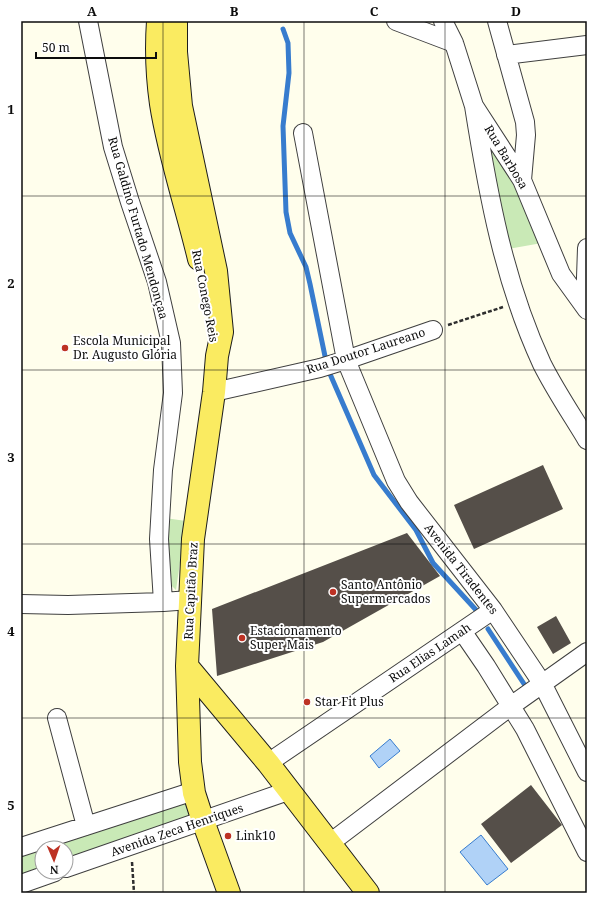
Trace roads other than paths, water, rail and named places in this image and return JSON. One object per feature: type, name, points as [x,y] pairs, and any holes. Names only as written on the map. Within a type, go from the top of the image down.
[{"type":"main road","name":"Rua Conego Reis","points":[[158,21],[156,49],[162,104],[171,150],[203,275],[217,356]]},
{"type":"main road","name":"Rua Conego Reis","points":[[176,21],[176,52],[181,106],[216,271],[222,332],[217,356]]},
{"type":"main road","name":"Rua Capitão Braz","points":[[187,666],[193,539],[214,392],[217,356]]},
{"type":"main road","points":[[187,666],[268,763],[288,791],[368,893]]},
{"type":"main road","points":[[187,666],[190,762],[194,791],[203,821],[229,893]]},
{"type":"street","name":"Rua Galdino Furtado Mendonçaa","points":[[88,21],[113,147],[157,282],[171,342],[173,393],[162,470],[159,539],[163,602]]},
{"type":"street","points":[[396,21],[454,43]]},
{"type":"street","name":"Rua Barbosa","points":[[443,21],[454,43],[474,106],[522,180],[561,274],[586,309]]},
{"type":"street","points":[[497,21],[525,122],[526,135],[522,180]]},
{"type":"street","points":[[506,55],[587,45]]},
{"type":"street","points":[[474,106],[484,170],[494,218],[517,303],[543,364],[587,440]]},
{"type":"street","name":"Avenida Tiradentes","points":[[303,133],[346,360],[396,481],[409,502],[493,610],[542,683],[569,733],[587,772]]},
{"type":"street","points":[[586,309],[587,248]]},
{"type":"street","name":"Rua Doutor Laureano","points":[[214,392],[320,368],[433,330]]},
{"type":"street","points":[[21,604],[68,605],[190,600]]},
{"type":"street","name":"Rua Elias Lamah","points":[[268,763],[493,610]]},
{"type":"street","points":[[462,631],[486,666],[525,729],[587,852]]},
{"type":"street","points":[[330,843],[511,706],[587,652]]},
{"type":"street","points":[[57,718],[86,826]]},
{"type":"street","points":[[21,847],[194,791]]},
{"type":"street","name":"Avenida Zeca Henriques","points":[[74,865],[288,791]]},
{"type":"street","points":[[21,884],[34,879]]},
{"type":"water","points":[[390,739],[400,751],[379,768],[370,756]]},
{"type":"water","points":[[481,835],[508,869],[487,885],[460,852]]},
{"type":"waterway","points":[[283,29],[288,43],[289,73],[283,126],[286,212],[290,233],[306,267],[326,361]]},
{"type":"waterway","points":[[330,374],[374,475],[416,530],[433,563],[477,611]]},
{"type":"waterway","points":[[488,629],[528,690]]},
{"type":"place","name":"Escola Municipal Dr. Augusto Glória","points":[[65,348]]},
{"type":"place","name":"Santo Antônio Supermercados","points":[[333,592]]},
{"type":"place","name":"Estacionamento Super Mais","points":[[242,638]]},
{"type":"place","name":"Star Fit Plus","points":[[307,702]]},
{"type":"place","name":"Link10","points":[[228,836]]}]
